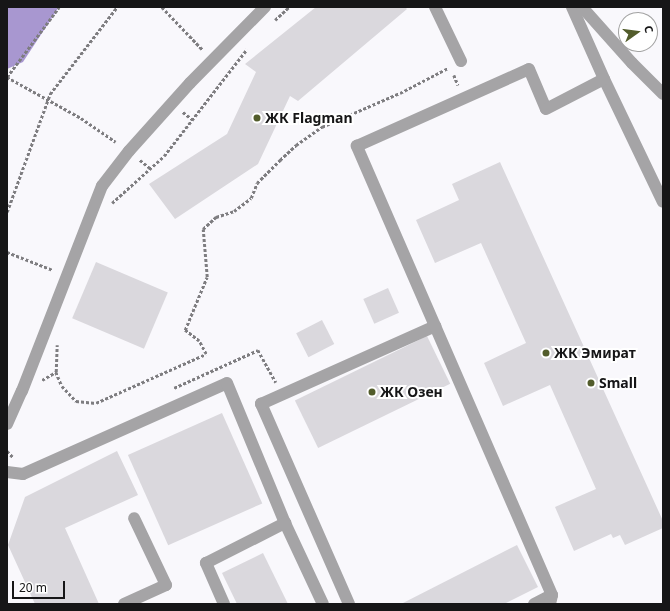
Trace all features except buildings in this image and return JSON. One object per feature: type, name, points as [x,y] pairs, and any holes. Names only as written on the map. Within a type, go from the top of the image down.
[{"type":"street","points":[[7,424],[22,391],[102,186],[129,151],[212,60],[264,7]]},
{"type":"street","points":[[435,7],[456,64]]},
{"type":"street","points":[[572,7],[604,79],[663,202]]},
{"type":"street","points":[[582,7],[632,63],[663,94]]},
{"type":"street","points":[[534,604],[551,599],[357,146],[529,69],[546,109],[604,79]]},
{"type":"street","points":[[349,604],[261,404],[435,326]]},
{"type":"street","points":[[7,472],[23,474],[227,384],[285,522],[323,604]]},
{"type":"street","points":[[124,604],[166,585],[134,518]]},
{"type":"street","points":[[224,604],[206,563],[285,522]]},
{"type":"path","points":[[60,7],[7,77],[81,118]]},
{"type":"path","points":[[7,212],[50,94],[117,7]]},
{"type":"path","points":[[162,7],[226,74]]},
{"type":"path","points":[[273,22],[289,7]]},
{"type":"path","points":[[108,206],[164,156],[226,74],[252,43]]},
{"type":"path","points":[[59,340],[57,347],[56,372],[62,386],[76,401],[96,403],[206,354],[198,342],[185,330],[207,277],[203,229],[216,217],[234,211],[251,198],[257,183],[275,165],[296,145],[322,127],[400,93],[456,64],[464,98]]},
{"type":"path","points":[[7,252],[67,276]]},
{"type":"path","points":[[22,391],[56,372]]},
{"type":"shaded area","points":[[7,7],[59,7],[23,62],[7,69]]},
{"type":"place","name":"ЖК Flagman","points":[[257,118]]},
{"type":"place","name":"ЖК Эмират","points":[[546,353]]},
{"type":"place","name":"Small","points":[[591,383]]},
{"type":"place","name":"ЖК Озен","points":[[372,392]]}]
